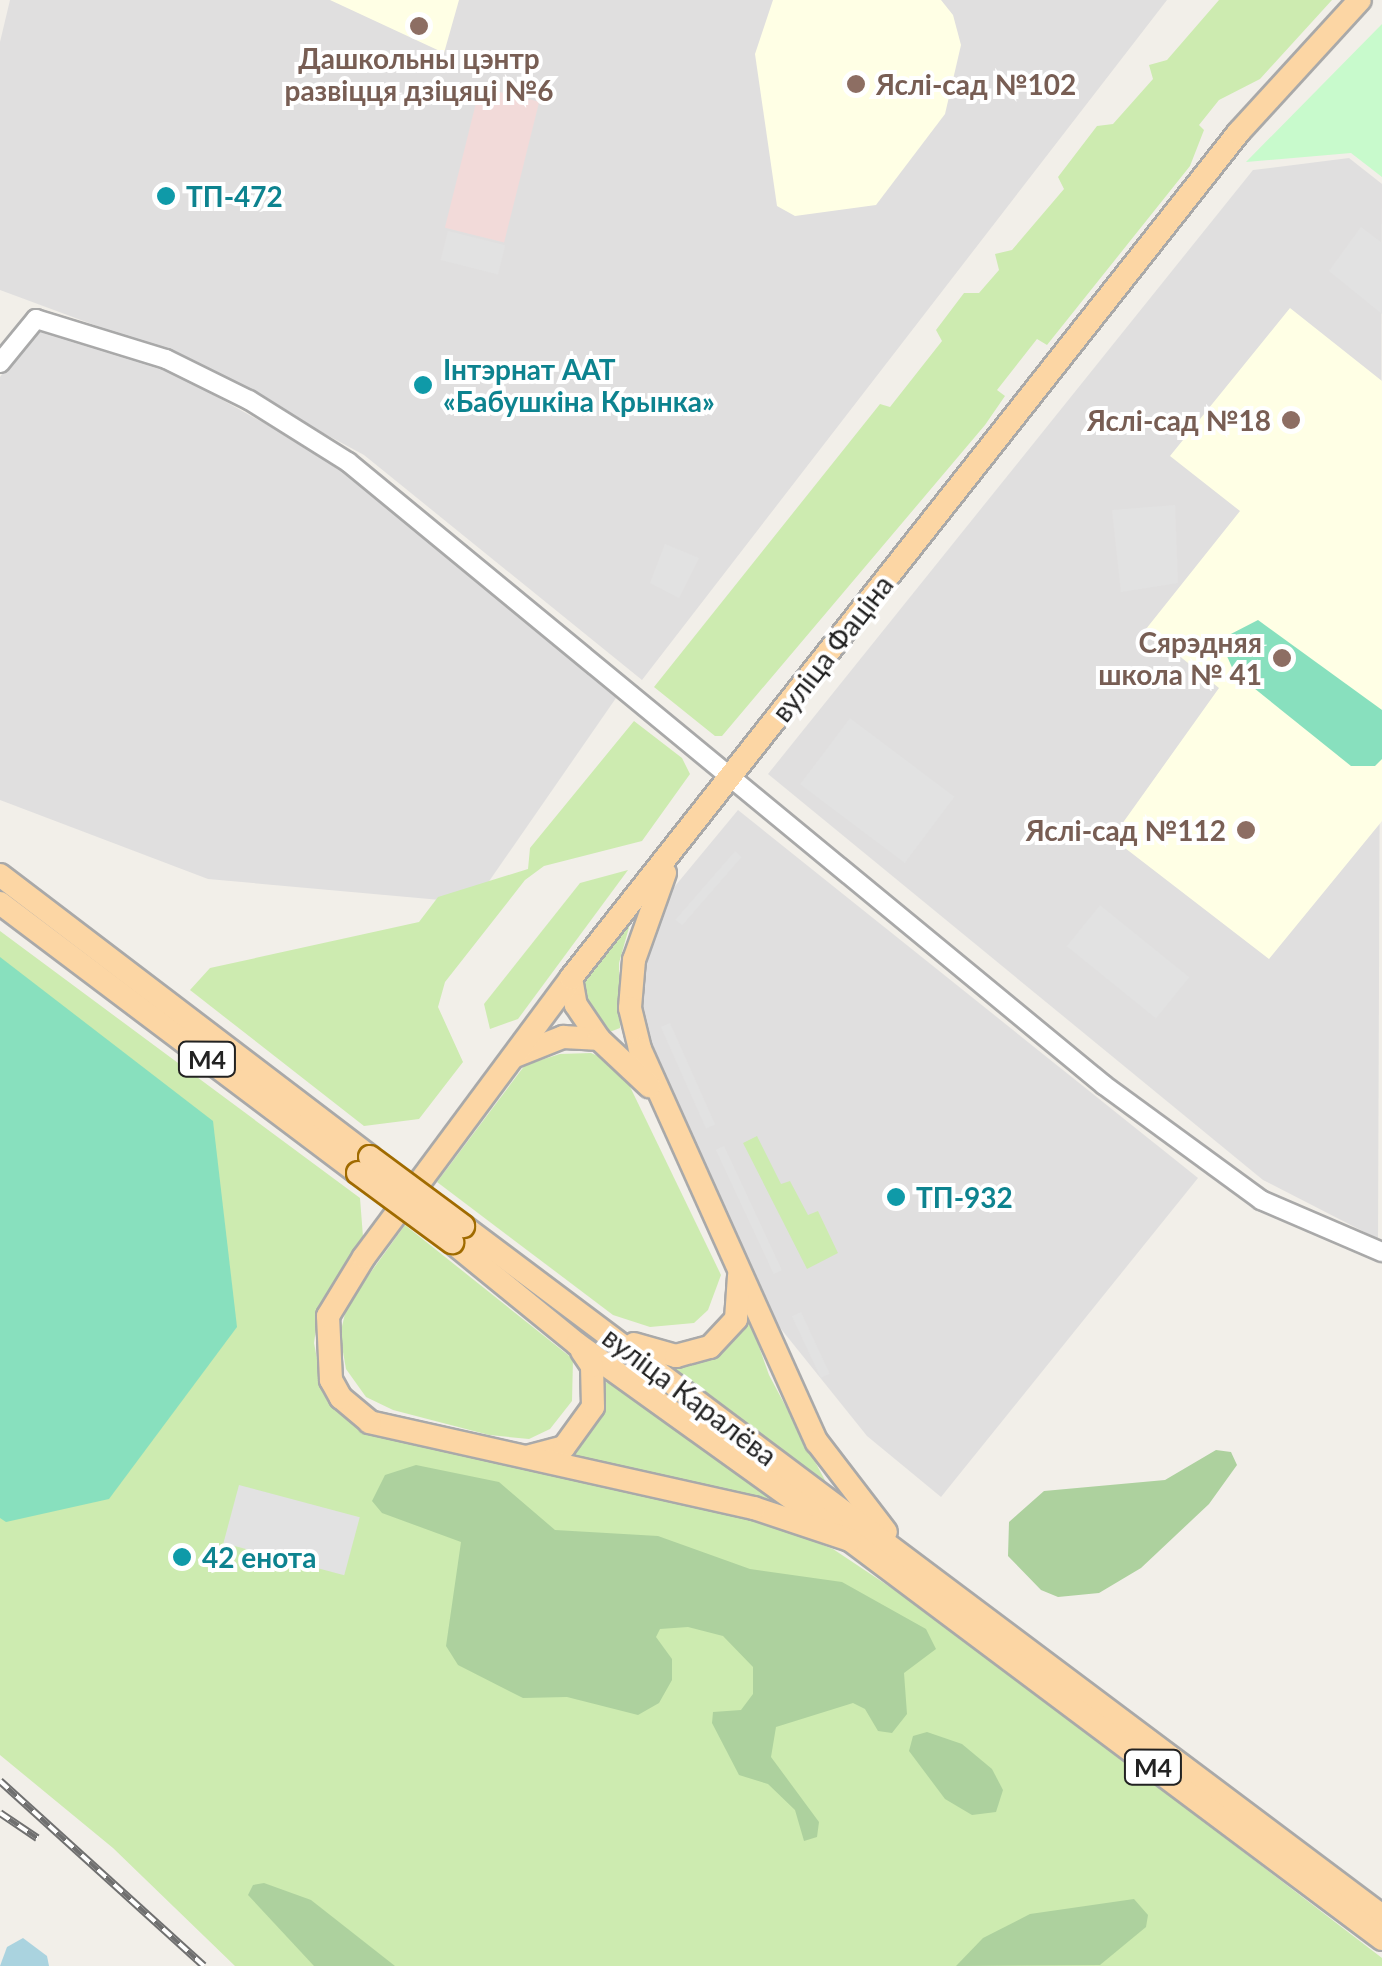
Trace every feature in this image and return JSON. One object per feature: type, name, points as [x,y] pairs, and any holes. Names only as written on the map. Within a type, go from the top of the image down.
[{"type":"main road","name":"вуліца Фаціна","points":[[518,1458],[404,1433],[354,1411],[327,1366],[328,1316],[364,1257],[571,978],[1238,133],[1360,0]]},
{"type":"main road","points":[[671,855],[634,960],[631,992],[656,1093],[738,1262],[816,1442],[904,1556]]},
{"type":"main road","name":"вуліца Каралёва","points":[[0,874],[364,1165]]},
{"type":"main road","name":"вуліца Каралёва","points":[[0,903],[458,1234],[590,1322],[1382,1916]]},
{"type":"main road","points":[[571,978],[576,1005],[599,1039],[656,1093]]},
{"type":"main road","points":[[515,1056],[563,1037],[599,1039]]},
{"type":"main road","name":"вуліца Каралёва","points":[[458,1234],[577,1344],[850,1540],[1382,1939]]},
{"type":"main road","points":[[590,1322],[655,1354],[710,1347],[736,1320],[742,1301],[738,1262]]},
{"type":"main road","points":[[518,1458],[564,1447],[594,1408],[592,1366],[577,1344]]},
{"type":"main road","points":[[518,1458],[754,1508],[850,1540]]},
{"type":"street","points":[[0,363],[36,319],[166,359],[248,400],[348,462],[730,778],[1202,1159],[1262,1200],[1382,1252]]},
{"type":"shaded area","points":[[10,0],[1167,0],[642,680],[364,455],[186,359],[0,290],[0,42]]},
{"type":"shaded area","name":"Дашкольны цэнтр развіцця дзіцяці №6","points":[[330,0],[459,0],[444,53]]},
{"type":"shaded area","name":"Яслі-сад №102","points":[[773,0],[941,0],[953,15],[961,45],[945,114],[876,205],[795,216],[777,206],[755,54]]},
{"type":"shaded area","points":[[480,87],[539,102],[504,242],[445,228]]},
{"type":"shaded area","points":[[1349,158],[1382,184],[1378,1239],[1263,1180],[768,774],[1253,170]]},
{"type":"shaded area","points":[[1361,227],[1382,243],[1382,314],[1329,271]]},
{"type":"shaded area","points":[[448,231],[505,245],[498,274],[441,260]]},
{"type":"shaded area","points":[[1290,308],[1382,381],[1382,821],[1269,959],[1112,838],[1219,688],[1146,629],[1240,511],[1170,456]]},
{"type":"shaded area","points":[[36,324],[178,375],[346,469],[616,698],[474,903],[208,879],[0,800],[0,377]]},
{"type":"shaded area","points":[[1175,505],[1178,583],[1121,592],[1112,510]]},
{"type":"shaded area","points":[[665,544],[699,558],[679,598],[650,583]]},
{"type":"shaded area","points":[[850,718],[955,797],[905,863],[800,784]]},
{"type":"shaded area","points":[[738,810],[1198,1178],[941,1497],[867,1436],[761,1304],[658,1082],[637,991],[661,903]]},
{"type":"shaded area","points":[[735,851],[742,857],[682,926],[675,920]]},
{"type":"shaded area","points":[[1100,905],[1189,977],[1156,1019],[1067,946]]},
{"type":"shaded area","points":[[670,1023],[715,1124],[706,1128],[661,1027]]},
{"type":"shaded area","points":[[724,1146],[782,1270],[774,1274],[716,1150]]},
{"type":"shaded area","points":[[801,1312],[830,1374],[821,1378],[792,1316]]},
{"type":"shaded area","points":[[239,1485],[360,1517],[344,1575],[223,1543]]},
{"type":"green space","points":[[1219,0],[1332,0],[1260,79],[1219,100],[1199,125],[1204,130],[1190,166],[1047,345],[1037,339],[997,390],[1005,396],[985,425],[722,736],[715,736],[654,687],[880,404],[890,407],[942,341],[936,330],[964,293],[979,293],[999,270],[995,254],[1012,250],[1064,189],[1058,177],[1097,126],[1113,124],[1153,79],[1149,65],[1167,60]]},
{"type":"green space","points":[[1382,24],[1382,177],[1351,153],[1246,162]]},
{"type":"green space","points":[[1258,620],[1382,710],[1382,759],[1375,766],[1351,766],[1234,672],[1223,647],[1227,636]]},
{"type":"green space","points":[[634,721],[682,758],[690,774],[642,841],[544,866],[525,880],[445,982],[438,1007],[463,1062],[419,1119],[364,1126],[190,990],[210,968],[419,922],[438,897],[528,869],[530,848]]},
{"type":"green space","points":[[628,870],[518,1019],[490,1029],[484,1004],[580,883]]},
{"type":"green space","points":[[630,924],[619,963],[620,1028],[607,1033],[593,1022],[582,986]]},
{"type":"green space","points":[[0,931],[360,1198],[363,1237],[317,1322],[314,1343],[322,1385],[344,1416],[361,1426],[756,1519],[833,1549],[944,1623],[1382,1958],[1382,1966],[235,1966],[113,1848],[0,1755]]},
{"type":"green space","points":[[0,957],[213,1121],[237,1327],[109,1499],[6,1522],[0,1518]]},
{"type":"green space","points":[[591,1053],[620,1066],[721,1275],[708,1310],[694,1323],[650,1327],[613,1315],[437,1182],[525,1065],[560,1054]]},
{"type":"green space","points":[[757,1136],[781,1184],[790,1181],[808,1215],[818,1211],[838,1253],[807,1269],[743,1143]]},
{"type":"green space","points":[[405,1225],[573,1359],[572,1401],[550,1429],[529,1439],[489,1435],[393,1410],[366,1397],[346,1369],[340,1335],[347,1305]]},
{"type":"green space","points":[[746,1310],[769,1375],[828,1486],[664,1367],[698,1360]]},
{"type":"green space","points":[[616,1381],[795,1510],[558,1456],[603,1383]]},
{"type":"green space","points":[[1216,1450],[1231,1452],[1237,1465],[1209,1504],[1141,1568],[1099,1593],[1058,1597],[1041,1590],[1008,1556],[1009,1522],[1044,1491],[1165,1480]]},
{"type":"green space","points":[[416,1465],[499,1482],[555,1530],[658,1536],[750,1569],[842,1582],[926,1629],[936,1649],[904,1673],[907,1714],[892,1733],[878,1731],[865,1709],[853,1703],[776,1727],[771,1757],[819,1822],[817,1837],[804,1841],[795,1810],[768,1784],[739,1775],[712,1723],[713,1712],[741,1710],[753,1694],[753,1667],[723,1636],[688,1627],[660,1629],[656,1637],[672,1659],[672,1680],[659,1703],[638,1715],[567,1697],[523,1698],[458,1665],[446,1646],[461,1542],[382,1513],[372,1501],[385,1475]]},
{"type":"green space","points":[[927,1732],[962,1744],[992,1769],[1003,1790],[996,1812],[972,1815],[945,1799],[909,1751],[913,1736]]},
{"type":"green space","points":[[264,1883],[311,1900],[395,1966],[314,1966],[248,1895],[253,1885]]},
{"type":"green space","points":[[1134,1899],[1148,1915],[1146,1927],[1100,1965],[956,1966],[983,1938],[1030,1914]]},
{"type":"water","points":[[23,1938],[47,1956],[49,1966],[0,1966],[7,1947]]},
{"type":"railway","points":[[0,1781],[204,1966]]},
{"type":"railway","points":[[0,1813],[37,1838]]},
{"type":"place","name":"Дашкольны цэнтр развіцця дзіцяці №6","points":[[419,26]]},
{"type":"place","name":"Яслі-сад №102","points":[[856,84]]},
{"type":"place","name":"ТП-472","points":[[166,196]]},
{"type":"place","name":"Інтэрнат ААТ «Бабушкіна Крынка»","points":[[423,385]]},
{"type":"place","name":"Яслі-сад №18","points":[[1291,420]]},
{"type":"place","name":"Сярэдняя школа № 41","points":[[1282,658]]},
{"type":"place","name":"Яслі-сад №112","points":[[1246,830]]},
{"type":"place","name":"ТП-932","points":[[896,1197]]},
{"type":"place","name":"42 енота","points":[[182,1557]]}]
